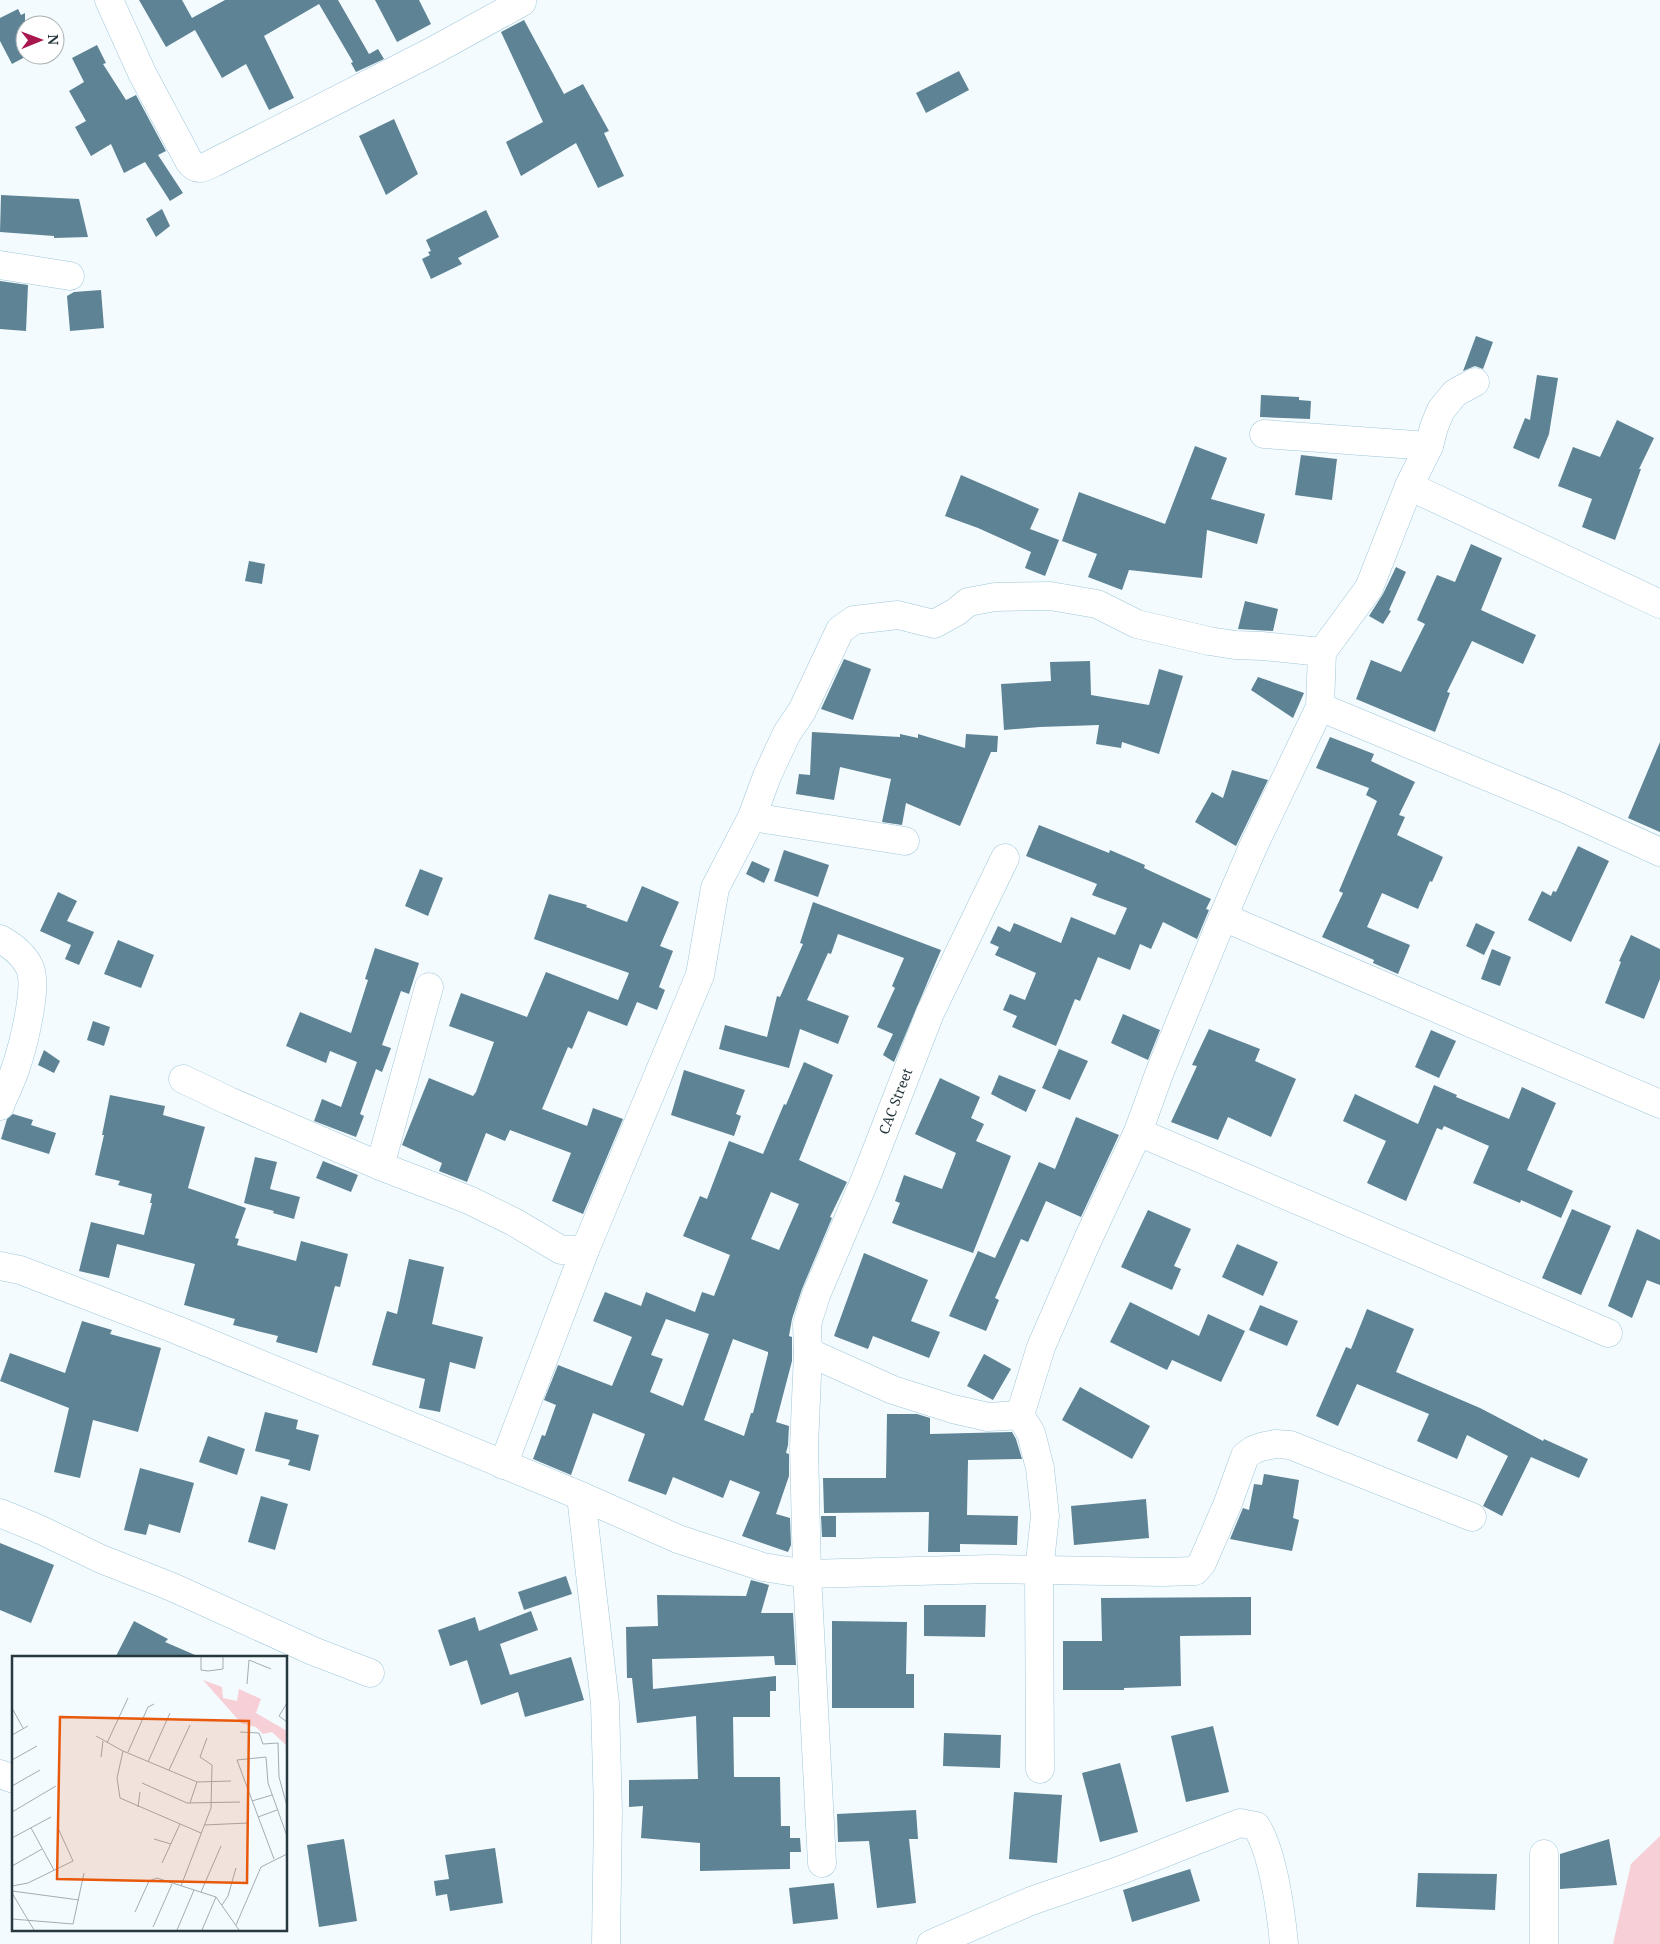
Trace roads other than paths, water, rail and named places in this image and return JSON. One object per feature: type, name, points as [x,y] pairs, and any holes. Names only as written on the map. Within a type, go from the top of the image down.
[{"type":"street","points":[[109,0],[142,73],[189,161],[193,167],[198,168],[217,161],[431,52],[522,2]]},
{"type":"street","points":[[0,265],[70,276]]},
{"type":"street","points":[[1040,1769],[1039,1571],[1045,1516],[1040,1468],[1031,1433],[1020,1415],[1041,1347],[1088,1239],[1138,1132],[1159,1074],[1253,847],[1320,707],[1322,652],[1369,588],[1409,486],[1429,446],[1441,410],[1455,393],[1475,382]]},
{"type":"street","points":[[1264,434],[1429,446]]},
{"type":"street","points":[[1409,486],[1660,604]]},
{"type":"street","points":[[503,1465],[585,1250],[700,975],[715,888],[752,817],[771,767],[787,733],[802,711],[840,630],[854,620],[898,615],[934,624],[956,612],[968,602],[995,597],[1050,596],[1097,604],[1137,624],[1210,641],[1235,646],[1262,646],[1322,652]]},
{"type":"street","points":[[1320,707],[1562,808],[1660,852]]},
{"type":"street","points":[[752,817],[905,841]]},
{"type":"street","name":"CAC Street","points":[[822,1863],[807,1574],[804,1447],[808,1352],[807,1324],[816,1295],[865,1180],[930,1013],[1004,858]]},
{"type":"street","points":[[1223,917],[1660,1104]]},
{"type":"street","points":[[0,939],[22,954],[31,970],[32,990],[28,1023],[16,1067],[0,1106]]},
{"type":"street","points":[[380,1166],[429,987]]},
{"type":"street","points":[[183,1079],[229,1101],[380,1166],[469,1200],[514,1222],[561,1250],[585,1250]]},
{"type":"street","points":[[1138,1132],[1608,1333]]},
{"type":"street","points":[[0,1266],[20,1270],[177,1330],[581,1496],[678,1539],[763,1567],[807,1574],[991,1570],[1194,1571],[1202,1563],[1228,1503],[1245,1456],[1252,1450],[1275,1444],[1290,1445],[1472,1516]]},
{"type":"street","points":[[808,1352],[893,1390],[953,1409],[988,1417],[1020,1415]]},
{"type":"street","points":[[581,1496],[605,1703],[608,1811],[606,1944]]},
{"type":"street","points":[[0,1514],[172,1587],[314,1651],[370,1673]]},
{"type":"street","points":[[0,1774],[12,1778]]},
{"type":"street","points":[[931,1944],[1032,1901],[1121,1870],[1240,1823],[1256,1826],[1262,1836],[1272,1868],[1284,1944]]},
{"type":"street","points":[[1544,1854],[1544,1944]]}]
